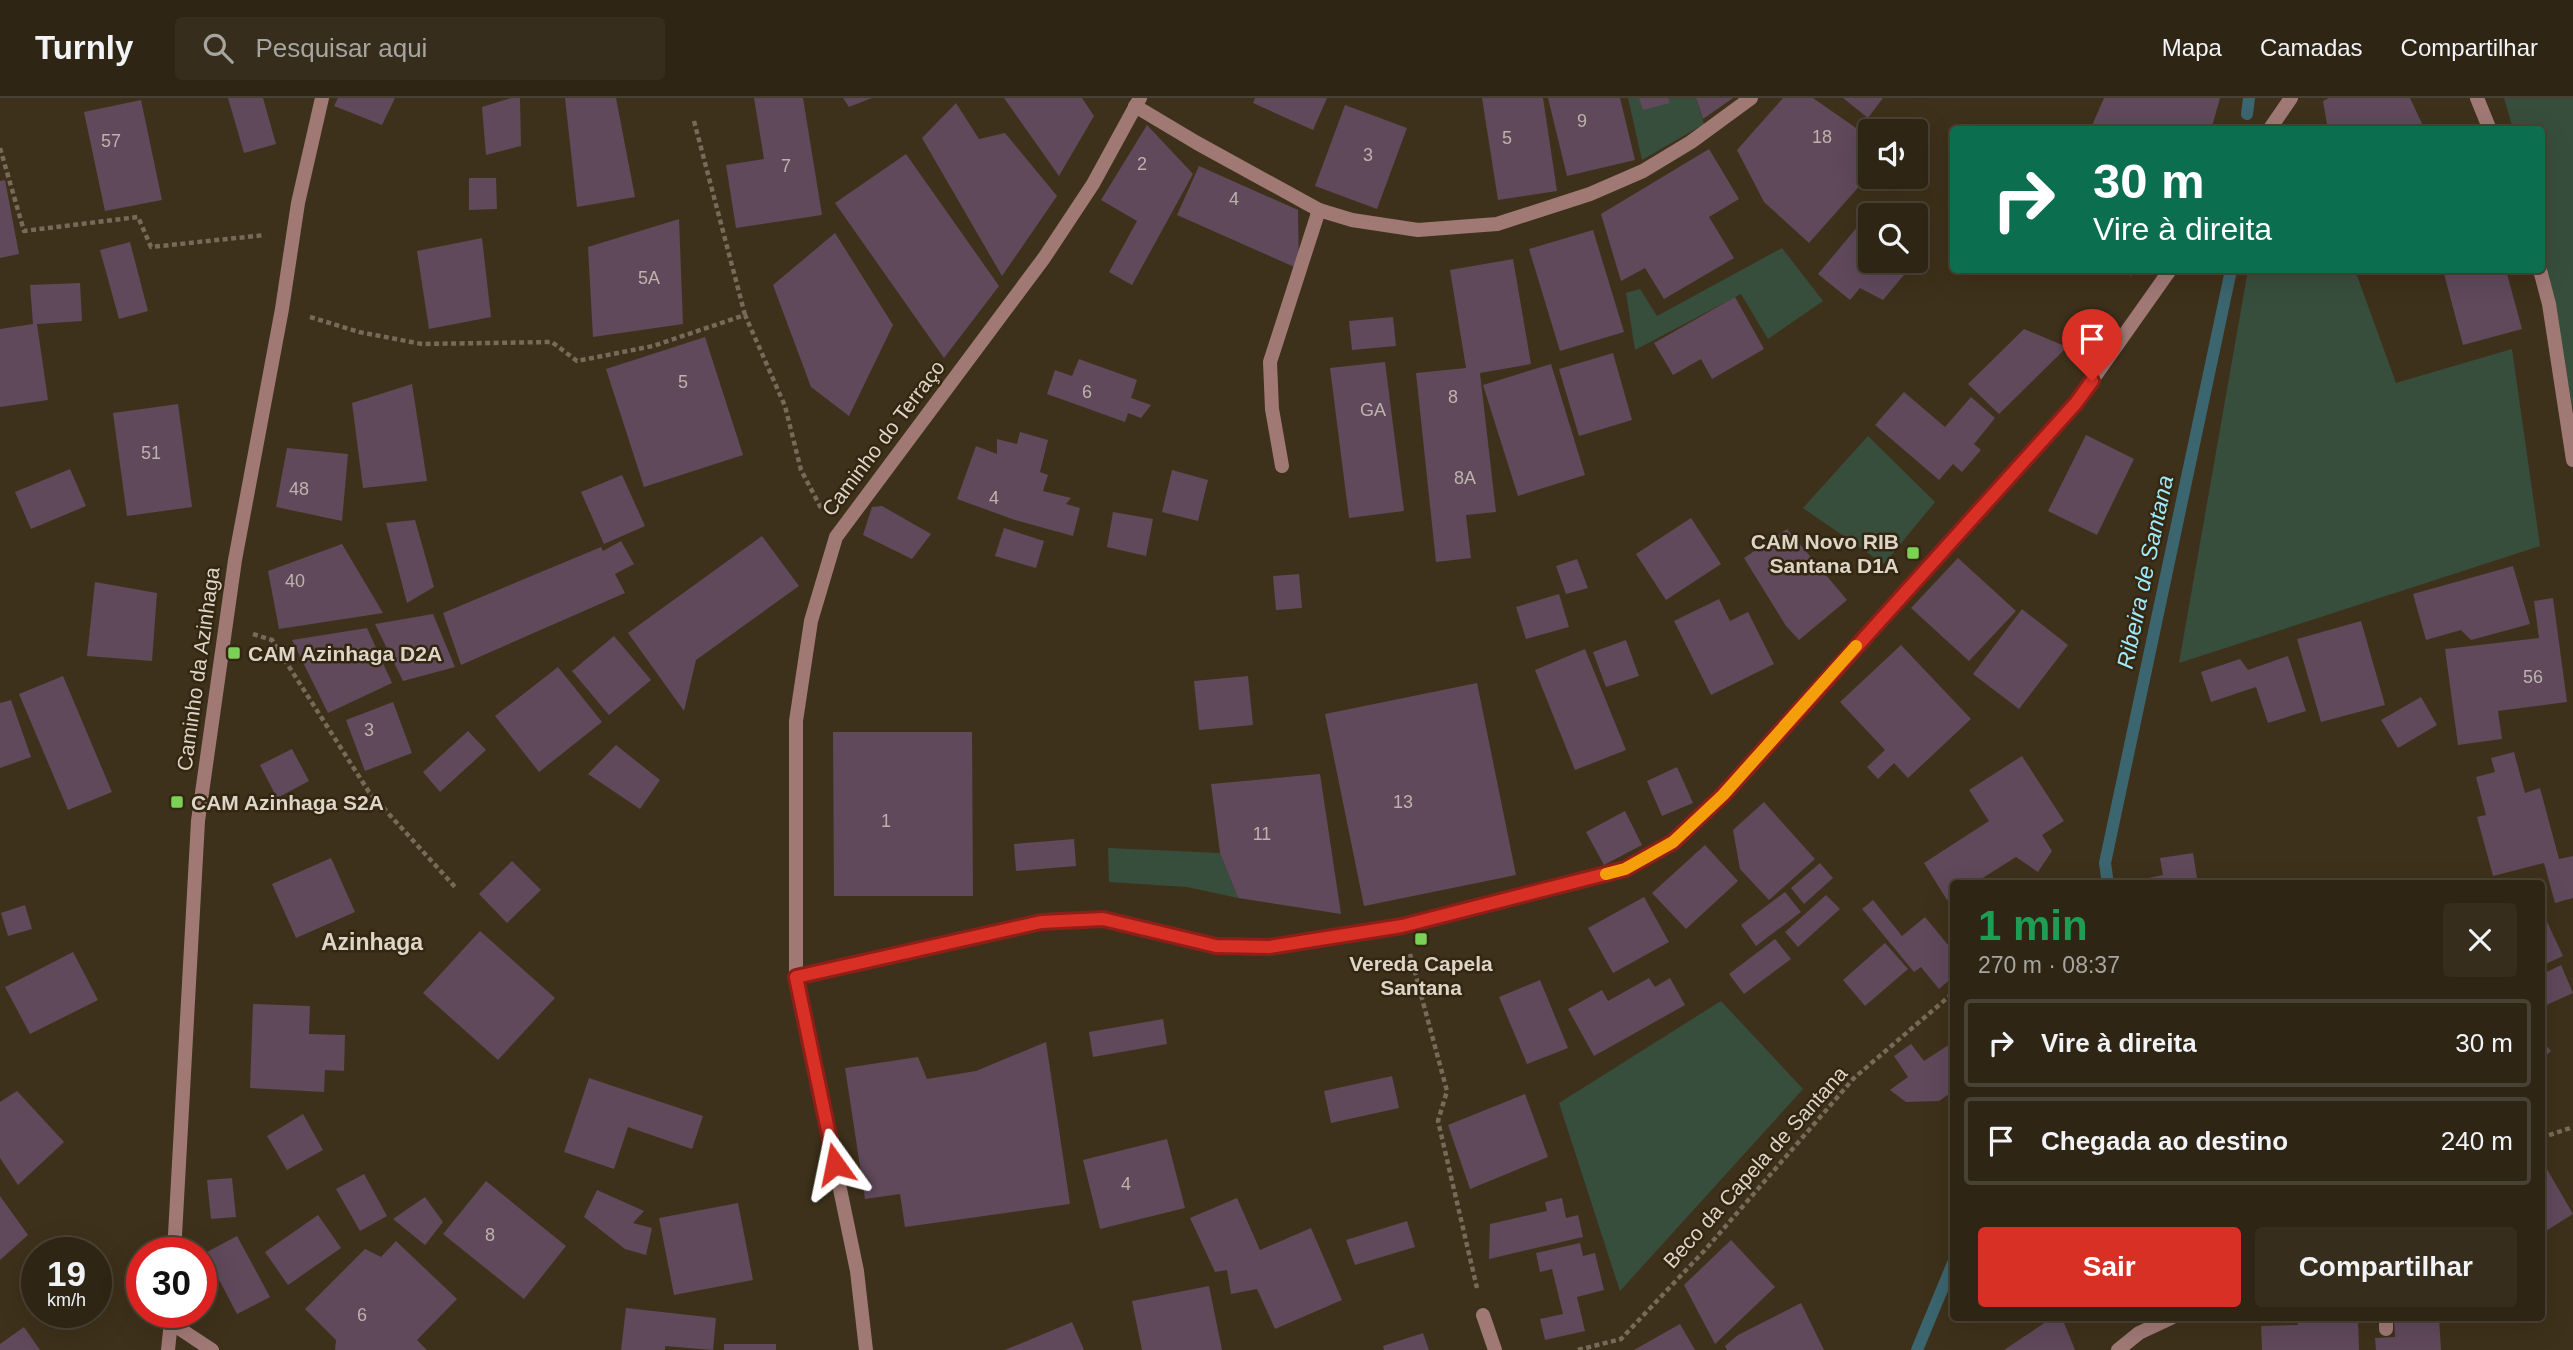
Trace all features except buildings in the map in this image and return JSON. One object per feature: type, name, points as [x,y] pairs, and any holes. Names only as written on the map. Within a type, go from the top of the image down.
[{"type":"street","name":"Caminho da Azinhaga","points":[[175,1237],[198,821],[235,560],[294,232],[322,98]]},
{"type":"street","points":[[1138,102],[1197,143],[1319,210],[1352,220],[1418,230],[1497,224],[1590,194],[1643,171],[1691,142],[1751,98]]},
{"type":"street","points":[[2272,126],[2291,98]]},
{"type":"street","points":[[2477,98],[2488,126]]},
{"type":"street","name":"Caminho do Terraço","points":[[866,1350],[858,1271],[796,977],[796,721],[811,621],[836,537],[1044,258],[1093,184],[1138,102]]},
{"type":"street","points":[[1282,466],[1272,409],[1270,362],[1319,210]]},
{"type":"street","points":[[796,977],[1041,922],[1103,919],[1216,946],[1269,947],[1402,926],[1625,869],[1673,842],[1723,795],[2076,403],[2168,273]]},
{"type":"street","points":[[2541,273],[2549,304],[2573,460]]},
{"type":"street","points":[[1483,1315],[1495,1350]]},
{"type":"street","points":[[2118,1350],[2139,1333],[2165,1321]]},
{"type":"street","points":[[168,1350],[170,1328]]},
{"type":"street","points":[[184,1328],[212,1350]]},
{"type":"path","points":[[694,121],[745,315],[785,406],[801,470],[836,537]]},
{"type":"path","points":[[0,148],[24,232],[138,217],[151,247],[294,232]]},
{"type":"path","points":[[282,309],[359,332],[422,344],[552,342],[578,361],[653,346],[745,315]]},
{"type":"path","points":[[226,624],[272,640],[369,792],[456,888]]},
{"type":"path","points":[[1402,926],[1447,1091],[1438,1121],[1483,1315]]},
{"type":"path","name":"Beco da Capela de Santana","points":[[1578,1350],[1621,1339],[1705,1250],[1854,1078],[1950,996]]},
{"type":"path","points":[[2545,1137],[2573,1127]]},
{"type":"green space","points":[[1628,98],[1696,98],[1704,124],[1642,160]]},
{"type":"green space","points":[[2504,98],[2573,98],[2573,409],[2545,266],[2545,126],[2512,126]]},
{"type":"green space","points":[[1782,248],[1823,301],[1768,339],[1741,294],[1635,350],[1626,293],[1640,289],[1657,316]]},
{"type":"green space","points":[[2247,273],[2356,273],[2396,383],[2512,349],[2540,546],[2179,663]]},
{"type":"green space","points":[[1868,436],[1935,502],[1884,564],[1803,508]]},
{"type":"green space","points":[[1108,848],[1220,853],[1238,898],[1187,887],[1109,882]]},
{"type":"green space","points":[[1721,1001],[1803,1089],[1620,1291],[1559,1103]]},
{"type":"waterway","name":"Ribeira de Santana","points":[[2247,114],[2249,98]]},
{"type":"waterway","name":"Ribeira de Santana","points":[[2107,880],[2105,863],[2230,273]]},
{"type":"waterway","name":"Ribeira de Santana","points":[[1917,1350],[1950,1270]]},
{"type":"slow traffic","points":[[1606,874],[1625,869],[1673,842],[1723,795],[1856,646]]},
{"type":"place","name":"CAM Novo RIB Santana D1A","points":[[1913,553]]},
{"type":"place","name":"CAM Azinhaga D2A","points":[[234,653]]},
{"type":"place","name":"CAM Azinhaga S2A","points":[[177,802]]},
{"type":"place","name":"Vereda Capela Santana","points":[[1421,939]]},
{"type":"district","name":"Azinhaga","points":[[372,942]]},
{"type":"route","points":[[835,1164],[796,977],[1041,922],[1103,919],[1216,946],[1269,947],[1402,926],[1625,869],[1673,842],[1723,795],[2076,403],[2092,381]]}]
